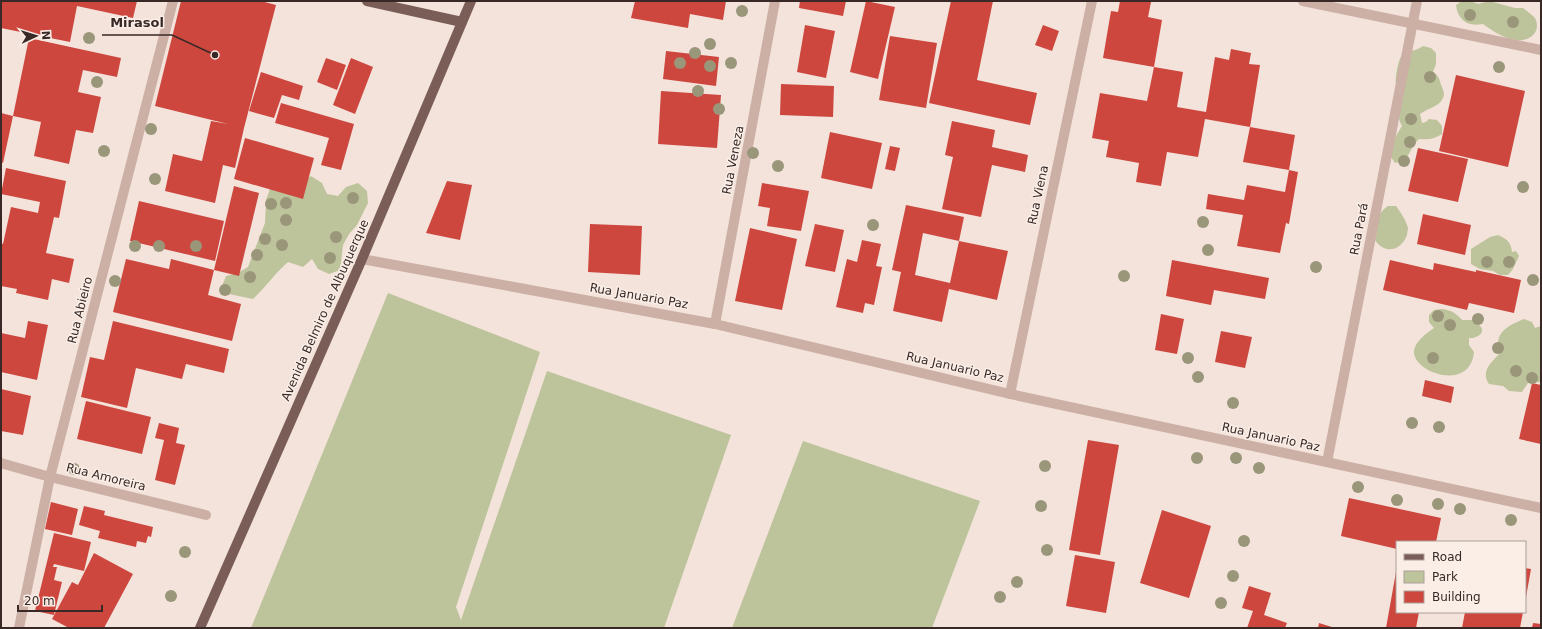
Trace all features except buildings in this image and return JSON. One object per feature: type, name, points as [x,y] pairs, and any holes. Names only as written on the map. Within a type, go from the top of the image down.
[{"type":"main road","points":[[367,1],[462,22]]},
{"type":"main road","name":"Avenida Belmiro de Albuquerque","points":[[200,628],[362,259],[471,1]]},
{"type":"street","name":"Rua Abieiro","points":[[19,628],[50,477],[173,1]]},
{"type":"street","name":"Rua Veneza","points":[[715,324],[776,1]]},
{"type":"street","name":"Rua Viena","points":[[1010,394],[1092,1]]},
{"type":"street","points":[[1303,1],[1541,50]]},
{"type":"street","name":"Rua Pará","points":[[1327,462],[1417,1]]},
{"type":"street","name":"Rua Januario Paz","points":[[362,259],[715,324],[1010,394],[1541,508]]},
{"type":"street","name":"Rua Amoreira","points":[[1,464],[206,515]]},
{"type":"green space","points":[[1462,1],[1470,1],[1478,4],[1489,1],[1515,8],[1523,8],[1535,18],[1537,28],[1530,38],[1516,40],[1503,36],[1483,24],[1477,25],[1464,21],[1459,15],[1456,5]]},
{"type":"green space","points":[[1423,46],[1431,48],[1436,53],[1436,64],[1433,72],[1438,77],[1444,94],[1443,98],[1438,104],[1420,114],[1422,123],[1429,119],[1437,120],[1442,126],[1442,134],[1431,139],[1419,139],[1404,159],[1395,163],[1389,154],[1394,139],[1402,126],[1398,114],[1399,92],[1396,84],[1396,74],[1401,57],[1408,52]]},
{"type":"green space","points":[[311,176],[322,183],[327,194],[338,196],[346,187],[358,183],[367,191],[368,203],[357,225],[349,234],[343,245],[340,270],[329,274],[318,269],[312,259],[303,267],[288,262],[253,299],[229,294],[222,286],[226,276],[238,273],[248,267],[265,223],[266,200],[270,189],[302,182]]},
{"type":"green space","points":[[1388,206],[1396,206],[1405,219],[1408,228],[1407,235],[1401,245],[1392,249],[1383,248],[1375,240],[1379,217]]},
{"type":"green space","points":[[1498,235],[1508,241],[1512,252],[1516,251],[1519,256],[1513,269],[1508,275],[1500,275],[1493,271],[1480,269],[1471,264],[1471,249],[1490,237]]},
{"type":"green space","points":[[388,293],[540,352],[456,607],[461,620],[547,371],[731,435],[664,628],[251,628]]},
{"type":"green space","points":[[1442,309],[1453,312],[1462,320],[1473,320],[1481,327],[1482,330],[1479,336],[1469,338],[1469,345],[1474,352],[1470,365],[1463,372],[1453,375],[1442,375],[1422,366],[1416,359],[1414,351],[1419,341],[1434,328],[1429,322],[1429,315],[1434,310]]},
{"type":"green space","points":[[1524,319],[1532,322],[1535,328],[1541,326],[1541,382],[1528,383],[1522,392],[1509,391],[1503,386],[1489,384],[1486,371],[1500,353],[1498,340],[1500,335],[1512,324]]},
{"type":"green space","points":[[803,441],[980,501],[932,628],[732,628]]},
{"type":"place","name":"Mirasol","points":[[215,55]]}]
